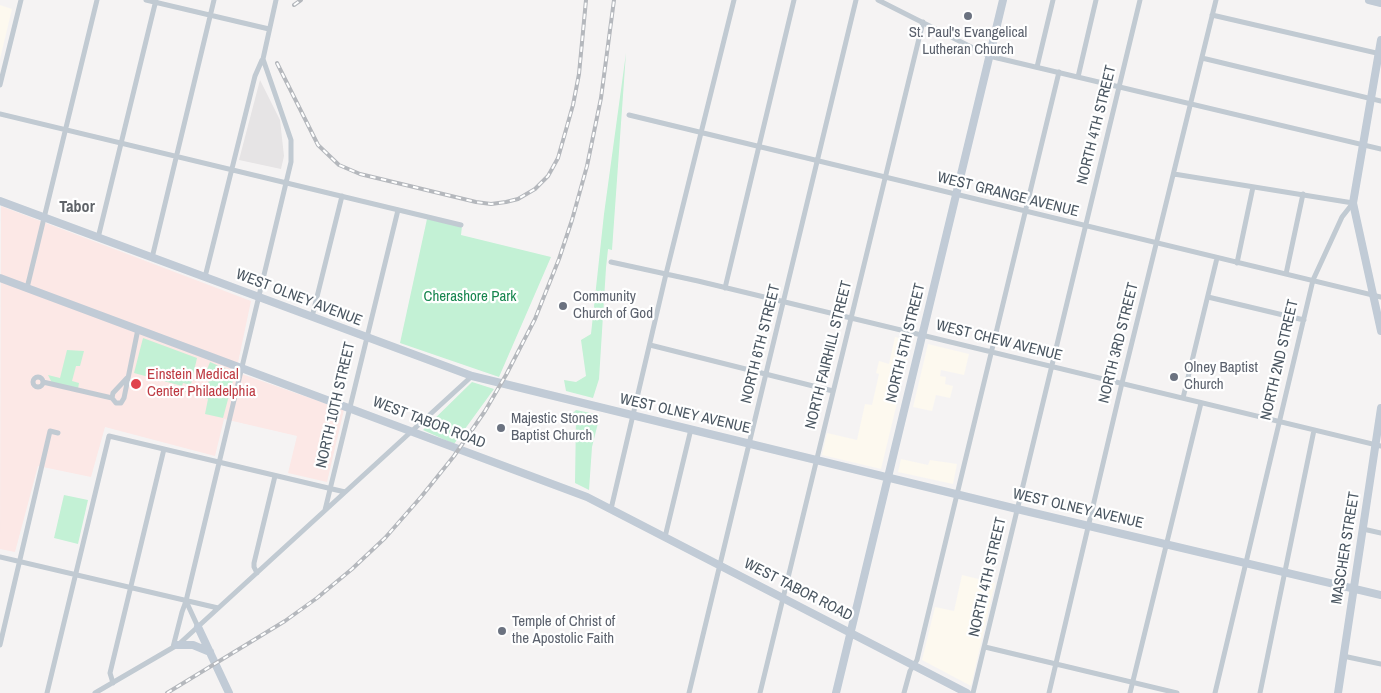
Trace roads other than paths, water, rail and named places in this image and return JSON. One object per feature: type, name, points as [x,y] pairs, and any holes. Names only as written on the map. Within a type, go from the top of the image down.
[{"type":"street","points":[[0,85],[21,0]]},
{"type":"street","points":[[27,288],[97,0]]},
{"type":"street","points":[[146,0],[269,29]]},
{"type":"street","points":[[152,258],[214,0]]},
{"type":"street","points":[[205,277],[255,76],[263,59],[276,0]]},
{"type":"street","points":[[611,509],[666,274],[734,0]]},
{"type":"street","points":[[725,288],[794,0]]},
{"type":"street","name":"NORTH 6TH STREET","points":[[689,693],[856,0]]},
{"type":"street","points":[[878,0],[989,56],[1381,150]]},
{"type":"street","name":"NORTH 5TH STREET","points":[[836,693],[1003,0]]},
{"type":"street","points":[[1037,67],[1053,0]]},
{"type":"street","points":[[1078,77],[1096,0]]},
{"type":"street","name":"NORTH 4TH STREET","points":[[973,693],[1140,0]]},
{"type":"street","name":"NORTH 3RD STREET","points":[[1048,693],[1216,0]]},
{"type":"street","points":[[1369,0],[1381,3]]},
{"type":"street","points":[[98,238],[155,1]]},
{"type":"street","points":[[1212,14],[1380,54]]},
{"type":"street","name":"NORTH FAIRHILL STREET","points":[[760,693],[923,22]]},
{"type":"street","name":"NORTH 2ND STREET","points":[[1215,693],[1313,280],[1342,217],[1353,202],[1381,40]]},
{"type":"street","points":[[1202,58],[1381,101]]},
{"type":"street","points":[[175,646],[291,162],[291,140],[263,59]]},
{"type":"street","points":[[904,693],[910,671],[917,660],[1059,72]]},
{"type":"street","points":[[0,114],[461,225]]},
{"type":"street","name":"WEST GRANGE AVENUE","points":[[629,115],[701,134],[1377,296]]},
{"type":"street","points":[[1174,174],[1353,202],[1377,296],[1381,331]]},
{"type":"street","points":[[1237,263],[1253,186]]},
{"type":"street","points":[[1286,274],[1303,194]]},
{"type":"street","points":[[312,317],[342,196]]},
{"type":"street","name":"WEST OLNEY AVENUE","points":[[0,201],[472,376],[1017,509],[1088,524],[1381,595]]},
{"type":"street","name":"NORTH 10TH STREET","points":[[325,511],[398,210]]},
{"type":"street","points":[[1183,398],[1218,258]]},
{"type":"street","name":"WEST CHEW AVENUE","points":[[611,262],[1378,445]]},
{"type":"street","name":"WEST TABOR ROAD","points":[[0,278],[587,497],[967,693]]},
{"type":"street","points":[[1208,297],[1304,320]]},
{"type":"street","points":[[43,382],[112,398],[119,404],[123,401],[138,329]]},
{"type":"street","points":[[650,345],[833,391]]},
{"type":"street","points":[[95,693],[175,646],[198,627],[472,376]]},
{"type":"street","points":[[112,398],[113,392],[127,378]]},
{"type":"street","points":[[1130,693],[1201,402]]},
{"type":"street","name":"MASCHER STREET","points":[[1338,693],[1378,445],[1381,408]]},
{"type":"street","points":[[665,537],[691,429]]},
{"type":"street","points":[[1260,693],[1314,430]]},
{"type":"street","points":[[0,645],[50,431],[58,433]]},
{"type":"street","points":[[47,693],[109,436],[330,489]]},
{"type":"street","points":[[113,683],[110,673],[164,449]]},
{"type":"street","points":[[256,573],[254,563],[275,476]]},
{"type":"street","name":"NORTH 10TH STREET","points":[[330,489],[345,492]]},
{"type":"street","points":[[1363,529],[1381,533]]},
{"type":"street","points":[[0,557],[218,608]]},
{"type":"street","points":[[186,601],[229,693]]},
{"type":"street","points":[[175,646],[193,645],[210,652]]},
{"type":"street","points":[[985,647],[1177,693]]},
{"type":"street","points":[[1343,656],[1381,664]]},
{"type":"railway","points":[[294,5],[301,0]]},
{"type":"railway","points":[[277,63],[318,145],[339,165],[360,174],[476,202],[491,204],[506,202],[518,199],[535,189],[548,176],[558,158],[573,105],[579,74],[586,0]]},
{"type":"railway","points":[[167,693],[285,621],[352,569],[385,538],[421,497],[454,456],[485,411],[535,319],[572,220],[587,166],[601,98],[614,0]]},
{"type":"place","name":"St. Paul's Evangelical Lutheran Church","points":[[968,16]]},
{"type":"place","name":"Community Church of God","points":[[563,306]]},
{"type":"place","name":"Olney Baptist Church","points":[[1174,377]]},
{"type":"place","name":"Einstein Medical Center Philadelphia","points":[[136,384]]},
{"type":"place","name":"Majestic Stones Baptist Church","points":[[501,428]]},
{"type":"place","name":"Temple of Christ of the Apostolic Faith","points":[[502,631]]},
{"type":"district","name":"Tabor","points":[[77,208]]},
{"type":"park label","name":"Cherashore Park","points":[[470,297]]}]
